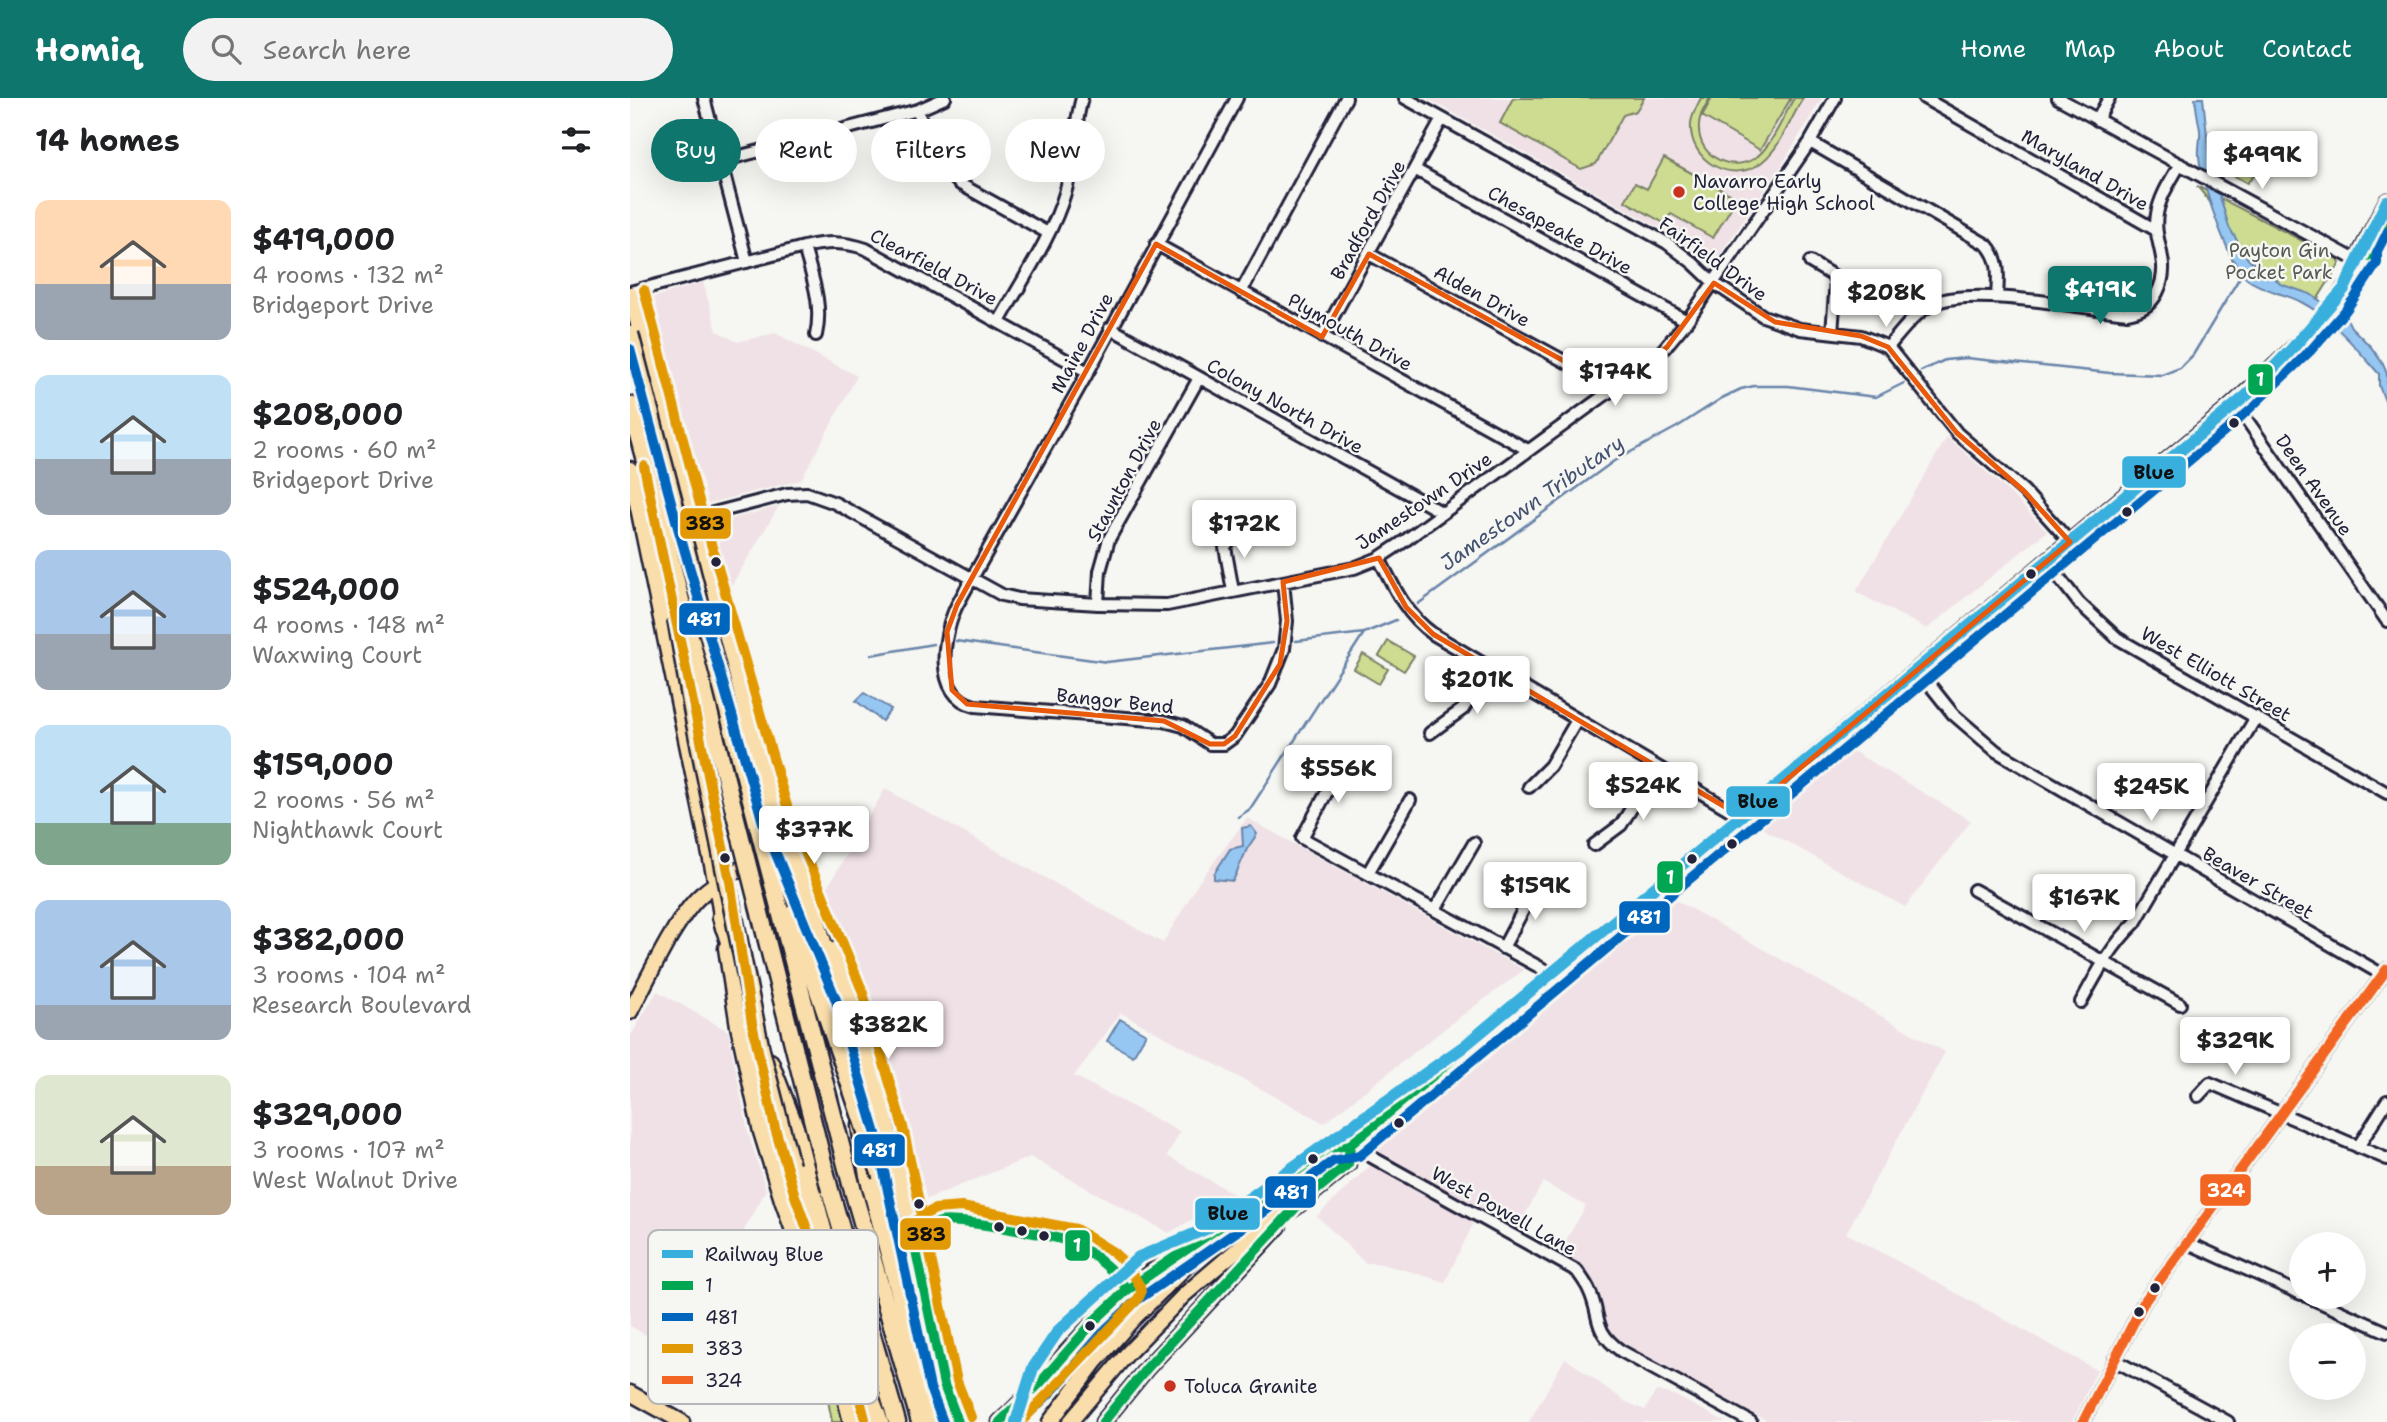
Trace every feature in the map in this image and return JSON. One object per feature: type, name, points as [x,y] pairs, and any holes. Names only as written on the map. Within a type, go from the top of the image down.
[{"type":"highway","points":[[630,334],[864,1230]]},
{"type":"highway","points":[[630,405],[842,1230]]},
{"type":"highway","points":[[677,580],[675,608],[693,714],[761,1050],[810,1230]]},
{"type":"highway","points":[[753,806],[771,845],[801,942],[857,1102],[931,1358],[944,1385]]},
{"type":"highway","points":[[810,898],[847,1032],[868,1176],[934,1422]]},
{"type":"highway","points":[[721,917],[745,992],[798,1135],[823,1230]]},
{"type":"highway","points":[[878,1278],[919,1422]]},
{"type":"highway","points":[[878,1356],[897,1422]]},
{"type":"highway","points":[[873,1404],[880,1422]]},
{"type":"main road","points":[[1000,1422],[1018,1407],[1116,1300],[1156,1268],[1241,1212],[1328,1148],[1350,1145],[2235,402],[2301,340],[2341,296],[2362,260],[2362,250],[2387,201]]},
{"type":"main road","points":[[2362,260],[2371,256],[2387,225]]},
{"type":"main road","points":[[630,293],[685,516],[776,818],[849,995],[890,1131],[944,1385],[958,1422]]},
{"type":"main road","points":[[630,469],[716,884],[738,1026],[761,1132],[793,1230]]},
{"type":"main road","points":[[630,1012],[689,908],[716,884],[787,848]]},
{"type":"main road","points":[[1070,1422],[1127,1354],[1184,1295],[1245,1242],[1296,1207],[1348,1164],[1350,1145]]},
{"type":"main road","points":[[1103,1422],[1147,1368],[1296,1207]]},
{"type":"main road","points":[[1050,1422],[1095,1362],[1132,1320],[1241,1212]]},
{"type":"main road","points":[[630,1393],[648,1403]]},
{"type":"main road","points":[[650,1404],[682,1422]]},
{"type":"main road","points":[[847,1404],[851,1422]]},
{"type":"street","points":[[704,98],[710,119]]},
{"type":"street","points":[[741,156],[918,110],[945,98]]},
{"type":"street","points":[[999,322],[1057,216],[1070,175],[1082,98]]},
{"type":"street","name":"Maine Drive","points":[[957,605],[1237,98]]},
{"type":"street","points":[[1241,292],[1346,98]]},
{"type":"street","name":"Fairfield Drive","points":[[1405,98],[1667,243],[1714,283],[1752,310],[1775,322],[1800,329],[1861,336],[1888,346]]},
{"type":"street","name":"Jamestown Drive","points":[[644,531],[685,516],[786,494],[807,493],[835,503],[1002,595],[1019,599],[1098,604],[1167,605],[1354,568],[1379,558],[1657,357],[1714,283],[1810,142],[1835,98]]},
{"type":"street","name":"Maryland Drive","points":[[1924,98],[2157,230]]},
{"type":"street","points":[[2058,98],[2362,260]]},
{"type":"street","points":[[2097,120],[2109,98]]},
{"type":"street","points":[[918,110],[931,148],[948,173],[960,184],[1048,233]]},
{"type":"street","name":"Bradford Drive","points":[[1322,337],[1443,119]]},
{"type":"street","points":[[1810,142],[1987,245],[1994,254],[1998,267],[1997,298]]},
{"type":"street","points":[[2070,542],[2027,494],[1957,433],[1888,346],[1919,313],[1935,303],[1957,297],[1997,298],[2127,313],[2137,312],[2147,306],[2164,275],[2157,230],[2159,205],[2185,167]]},
{"type":"street","name":"Chesapeake Drive","points":[[1416,170],[1687,321]]},
{"type":"street","points":[[726,182],[747,262]]},
{"type":"street","name":"Clearfield Drive","points":[[630,293],[804,247],[834,242],[856,245],[1088,372]]},
{"type":"street","name":"Plymouth Drive","points":[[1156,244],[1528,450]]},
{"type":"street","points":[[804,247],[820,304],[816,335]]},
{"type":"street","name":"Alden Drive","points":[[1369,254],[1615,389]]},
{"type":"street","points":[[1810,262],[1832,275],[1836,281],[1832,332]]},
{"type":"street","name":"Colony North Drive","points":[[1110,328],[1443,513]]},
{"type":"street","name":"Staunton Drive","points":[[1098,604],[1100,571],[1109,539],[1199,378]]},
{"type":"street","name":"Deen Avenue","points":[[2235,402],[2387,621]]},
{"type":"street","points":[[1233,591],[1226,547],[1238,526]]},
{"type":"street","points":[[1379,558],[1399,597],[1421,625],[1742,817]]},
{"type":"street","name":"West Elliott Street","points":[[2047,562],[2079,603],[2118,638],[2387,793]]},
{"type":"street","name":"Bangor Bend","points":[[957,605],[947,632],[946,669],[952,690],[961,701],[975,706],[1164,721],[1183,726],[1216,745],[1224,744],[1235,736],[1270,684],[1280,664],[1287,621],[1283,582]]},
{"type":"street","points":[[1430,733],[1463,709],[1489,667]]},
{"type":"street","name":"Beaver Street","points":[[1918,670],[1954,714],[1996,751],[2175,856],[2385,972]]},
{"type":"street","points":[[2081,1002],[2102,962],[2118,939],[2135,923],[2256,717]]},
{"type":"street","points":[[1529,787],[1550,766],[1577,720]]},
{"type":"street","points":[[1351,757],[1334,779],[1302,838],[1554,975]]},
{"type":"street","points":[[1594,845],[1621,825],[1657,767]]},
{"type":"street","points":[[1368,873],[1410,800]]},
{"type":"street","points":[[1435,910],[1474,843]]},
{"type":"street","points":[[1503,948],[1539,880]]},
{"type":"street","points":[[1974,890],[2180,1004]]},
{"type":"street","points":[[2083,1422],[2144,1302],[2284,1114],[2385,972]]},
{"type":"street","points":[[2198,1096],[2210,1083],[2387,1159]]},
{"type":"street","points":[[2358,1147],[2387,1101]]},
{"type":"street","name":"West Powell Lane","points":[[1350,1145],[1577,1271],[1590,1291],[1598,1325],[1608,1341],[1640,1362],[1751,1422]]},
{"type":"street","points":[[2188,1243],[2289,1289]]},
{"type":"street","points":[[2335,1309],[2387,1332]]},
{"type":"street","points":[[2114,1360],[2228,1422]]},
{"type":"highlighted area","points":[[1156,244],[1322,337],[1369,254],[1615,389],[1667,347],[1714,283],[1775,322],[1861,336],[1888,347],[1957,433],[2024,491],[2070,542],[1742,817],[1433,634],[1406,607],[1379,558],[1283,582],[1287,621],[1280,664],[1235,736],[1224,744],[1210,744],[1164,721],[967,704],[952,690],[947,632],[957,605]]},
{"type":"shaded area","name":"Navarro Early College High School","points":[[1426,98],[1822,98],[1780,168],[1714,263],[1710,264],[1667,232]]},
{"type":"shaded area","points":[[703,282],[717,331],[737,342],[775,333],[857,376],[801,480],[701,505],[645,300]]},
{"type":"shaded area","points":[[1947,437],[2010,493],[2047,531],[1927,629],[1856,592]]},
{"type":"shaded area","points":[[779,506],[724,598],[705,526]]},
{"type":"shaded area","points":[[1851,750],[1971,821],[1905,907],[1760,827]]},
{"type":"shaded area","points":[[885,789],[1163,943],[1199,882],[1247,818],[1524,970],[1324,1123],[1121,1013],[1074,1076],[1180,1132],[1167,1156],[1234,1194],[1169,1233],[1030,1157],[917,1203],[880,1057],[820,900]]},
{"type":"shaded area","points":[[1672,898],[1945,1052],[1846,1233],[2097,1370],[2072,1422],[1770,1422],[1620,1344],[1602,1321],[1601,1298],[1583,1272],[1558,1254],[1586,1206],[1543,1182],[1517,1229],[1371,1152]]},
{"type":"shaded area","points":[[657,991],[728,1031],[748,1132],[766,1190],[744,1230],[648,1230],[648,1336],[630,1326],[630,1037]]},
{"type":"shaded area","points":[[1373,1163],[1474,1222],[1445,1282],[1376,1263],[1365,1263],[1317,1216]]},
{"type":"shaded area","points":[[1565,1358],[1626,1402],[1645,1410],[1656,1391],[1674,1395],[1726,1422],[1529,1422]]},
{"type":"green space","points":[[1513,98],[1644,98],[1636,111],[1623,115],[1596,164],[1581,169],[1500,123]]},
{"type":"green space","points":[[1701,98],[1710,98],[1699,125],[1700,139],[1718,160],[1737,164],[1761,153],[1772,139],[1794,98],[1803,98],[1769,156],[1750,169],[1738,171],[1714,166],[1697,148],[1692,137],[1691,123]]},
{"type":"green space","points":[[1712,98],[1791,98],[1760,150],[1702,116]]},
{"type":"green space","points":[[2241,153],[2260,170],[2247,183],[2233,175]]},
{"type":"green space","points":[[1664,158],[1737,198],[1713,238],[1671,214],[1664,223],[1625,201],[1635,183],[1647,189]]},
{"type":"green space","name":"Payton Gin Pocket Park","points":[[2197,186],[2337,259],[2340,263],[2315,303],[2277,293],[2237,271],[2215,208]]},
{"type":"green space","points":[[1388,641],[1414,656],[1404,671],[1379,656]]},
{"type":"green space","points":[[1363,654],[1388,669],[1379,684],[1354,669]]},
{"type":"green space","points":[[829,1404],[838,1404],[842,1422],[832,1422]]},
{"type":"water","points":[[2195,98],[2203,98],[2210,163],[2229,227],[2248,259],[2271,273],[2280,284],[2310,294],[2347,319],[2383,364],[2387,374],[2387,406],[2379,386],[2379,374],[2333,325],[2301,302],[2253,283],[2240,270],[2224,240],[2205,184],[2199,156],[2200,130]]},
{"type":"water","points":[[864,693],[891,709],[882,721],[856,701]]},
{"type":"water","points":[[1251,826],[1257,834],[1233,881],[1214,879],[1214,874],[1230,849],[1243,846],[1242,828]]},
{"type":"water","points":[[1120,1019],[1146,1034],[1133,1056],[1107,1041]]},
{"type":"waterway","name":"Jamestown Tributary","points":[[1921,371],[1945,360],[1966,358],[2110,373],[2162,375],[2180,368],[2193,355],[2243,272]]},
{"type":"waterway","name":"Jamestown Tributary","points":[[1418,604],[1614,461],[1741,389],[1754,386],[1788,386],[1876,397],[1904,383]]},
{"type":"waterway","name":"Jamestown Tributary","points":[[1296,641],[1364,633],[1396,620]]},
{"type":"waterway","points":[[1238,817],[1250,809],[1364,633]]},
{"type":"waterway","name":"Jamestown Tributary","points":[[956,641],[1107,662],[1273,643]]},
{"type":"waterway","name":"Jamestown Tributary","points":[[871,655],[933,644]]},
{"type":"rail line","name":"Blue","points":[[1016,1422],[1033,1368],[1058,1331],[1139,1257],[1206,1229],[1463,1047],[2247,395],[2344,289],[2387,201]]},
{"type":"transit line","name":"1","points":[[1000,1422],[1040,1383],[1096,1319],[1127,1290],[1328,1148],[1350,1145],[2226,411],[2283,358],[2318,320],[2364,257],[2371,255],[2387,225]]},
{"type":"transit line","name":"481","points":[[1020,1422],[1051,1392],[1106,1329],[1136,1301],[1333,1161],[1359,1156],[2235,422],[2311,350],[2346,310],[2377,263],[2377,251],[2387,232]]},
{"type":"transit line","name":"383","points":[[644,290],[703,516],[789,813],[862,990],[903,1127],[957,1381],[971,1417]]},
{"type":"transit line","name":"481","points":[[630,349],[677,524],[763,822],[836,1000],[876,1134],[930,1388],[943,1422]]},
{"type":"transit line","name":"383","points":[[644,466],[730,881],[752,1023],[775,1128],[807,1230]]},
{"type":"transit line","name":"324","points":[[2083,1422],[2144,1302],[2387,969]]},
{"type":"transit line","name":"1","points":[[1103,1422],[1147,1368],[1296,1207],[1348,1164],[1350,1145],[1363,1134]]},
{"type":"transit line","name":"383","points":[[904,1231],[920,1217],[935,1209],[962,1207],[1076,1229],[1113,1252],[1128,1266],[1140,1286],[1138,1299],[1021,1422]]},
{"type":"transit line","name":"1","points":[[914,1241],[933,1225],[950,1221],[1030,1232],[1074,1244],[1090,1253],[1104,1264],[1127,1290]]},
{"type":"transit line","name":"1","points":[[914,1241],[944,1385],[958,1422]]},
{"type":"transit line","name":"383","points":[[861,1404],[865,1419]]},
{"type":"place","name":"Navarro Early College High School","points":[[1679,192]]},
{"type":"place","name":"Toluca Granite","points":[[1170,1386]]}]
